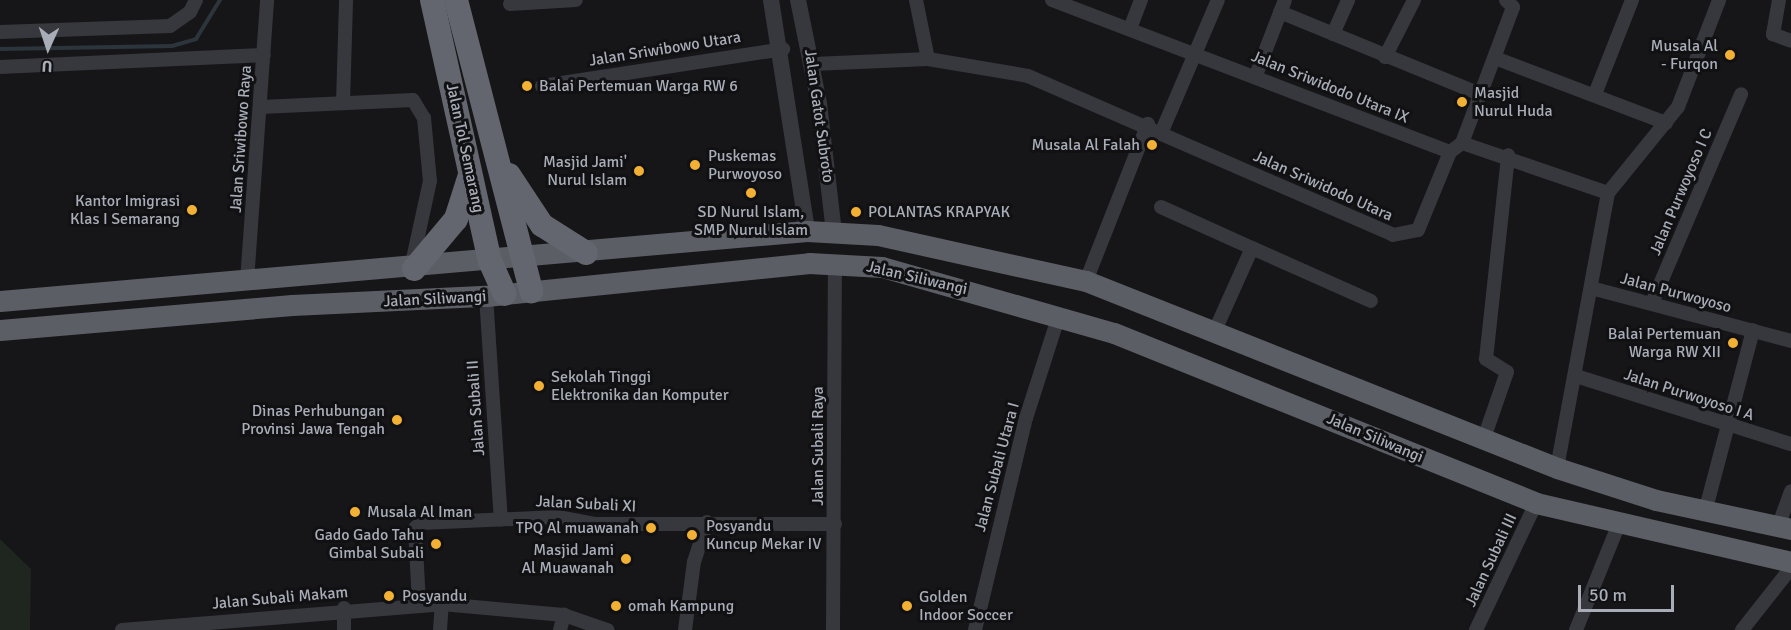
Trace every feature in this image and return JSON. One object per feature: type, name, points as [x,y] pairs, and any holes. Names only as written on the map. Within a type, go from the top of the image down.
[{"type":"highway","name":"Jalan Tol Semarang","points":[[432,0],[496,295]]},
{"type":"highway","name":"Jalan Tol Semarang","points":[[456,0],[531,291]]},
{"type":"highway","points":[[491,137],[517,191],[542,225],[586,253]]},
{"type":"highway","points":[[413,269],[456,219],[470,169]]},
{"type":"highway","points":[[807,231],[809,263]]},
{"type":"highway","name":"Jalan Siliwangi","points":[[0,301],[413,269],[807,231],[878,235],[1086,281],[1216,328],[1483,441],[1557,468],[1705,512],[1785,528]]},
{"type":"highway","points":[[834,232],[835,261]]},
{"type":"highway","name":"Jalan Siliwangi","points":[[0,330],[292,305],[496,295],[835,261],[882,267],[1059,315],[1536,503],[1618,526],[1791,562]]},
{"type":"street","points":[[0,32],[170,26],[180,23],[196,0]]},
{"type":"street","name":"Jalan Sriwibowo Raya","points":[[247,281],[267,0]]},
{"type":"street","points":[[343,103],[346,0]]},
{"type":"street","points":[[510,4],[576,0]]},
{"type":"street","name":"Jalan Gatot Subroto","points":[[771,0],[783,49],[807,231]]},
{"type":"street","name":"Jalan Gatot Subroto","points":[[798,0],[813,64],[834,232]]},
{"type":"street","points":[[916,0],[928,59]]},
{"type":"street","name":"Jalan Sriwidodo Utara IX","points":[[1052,0],[1131,26],[1450,152]]},
{"type":"street","points":[[1131,26],[1141,0]]},
{"type":"street","points":[[1162,131],[1218,0]]},
{"type":"street","points":[[1333,34],[1348,0]]},
{"type":"street","points":[[1385,57],[1414,0]]},
{"type":"street","points":[[1450,152],[1462,144],[1482,95],[1513,7],[1506,0]]},
{"type":"street","points":[[1595,94],[1632,0]]},
{"type":"street","points":[[1557,468],[1576,376],[1608,193],[1678,107],[1719,0]]},
{"type":"street","points":[[1779,0],[1773,34],[1791,41]]},
{"type":"street","points":[[1256,75],[1283,6],[1333,34],[1482,95]]},
{"type":"street","name":"Jalan Sriwibowo Utara","points":[[547,85],[783,49]]},
{"type":"street","points":[[0,67],[264,55]]},
{"type":"street","points":[[1495,58],[1595,94],[1666,123]]},
{"type":"street","name":"Jalan Sriwidodo Utara","points":[[813,64],[928,59],[1028,76],[1148,124],[1393,235],[1418,230],[1450,152]]},
{"type":"street","name":"Jalan Purwoyoso I C","points":[[1652,303],[1741,94]]},
{"type":"street","points":[[261,107],[408,98],[424,118],[430,181],[413,269]]},
{"type":"street","points":[[1086,281],[1148,124]]},
{"type":"street","points":[[1462,144],[1508,155],[1608,193]]},
{"type":"street","points":[[1483,441],[1507,372],[1486,359],[1508,155]]},
{"type":"street","points":[[1161,207],[1371,301]]},
{"type":"street","points":[[1216,328],[1252,248]]},
{"type":"street","name":"Jalan Subali Raya","points":[[833,630],[835,261]]},
{"type":"street","name":"Jalan Purwoyoso","points":[[1591,288],[1791,341]]},
{"type":"street","name":"Jalan Subali II","points":[[496,295],[501,519]]},
{"type":"street","name":"Jalan Subali Utara I","points":[[975,630],[1026,418],[1059,315]]},
{"type":"street","points":[[1705,512],[1753,330]]},
{"type":"street","name":"Jalan Purwoyoso I A","points":[[1576,376],[1791,444]]},
{"type":"street","points":[[1785,528],[1791,491]]},
{"type":"street","name":"Jalan Subali III","points":[[1476,630],[1536,503]]},
{"type":"street","name":"Jalan Subali XI","points":[[420,604],[417,525],[501,519],[835,524]]},
{"type":"street","points":[[684,630],[694,562],[707,522]]},
{"type":"street","points":[[1576,630],[1618,526]]},
{"type":"street","points":[[1742,630],[1791,568]]},
{"type":"street","points":[[440,630],[442,604],[564,615],[607,630]]},
{"type":"street","name":"Jalan Subali Makam","points":[[122,630],[202,626],[344,608],[442,604]]},
{"type":"street","points":[[344,608],[344,630]]},
{"type":"street","points":[[560,630],[564,615]]},
{"type":"shaded area","points":[[0,539],[31,569],[30,630],[0,630]]},
{"type":"waterway","points":[[0,49],[172,46],[196,39],[220,0]]},
{"type":"place","name":"Musala Al - Furqon","points":[[1730,55]]},
{"type":"place","name":"Balai Pertemuan Warga RW 6","points":[[527,86]]},
{"type":"place","name":"Masjid Nurul Huda","points":[[1462,102]]},
{"type":"place","name":"Musala Al Falah","points":[[1152,145]]},
{"type":"place","name":"Puskemas Purwoyoso","points":[[695,165]]},
{"type":"place","name":"Masjid Jami' Nurul Islam","points":[[639,171]]},
{"type":"place","name":"SD Nurul Islam, SMP Nurul Islam","points":[[751,193]]},
{"type":"place","name":"Kantor Imigrasi Klas I Semarang","points":[[192,210]]},
{"type":"place","name":"POLANTAS KRAPYAK","points":[[856,212]]},
{"type":"place","name":"Balai Pertemuan Warga RW XII","points":[[1733,343]]},
{"type":"place","name":"Sekolah Tinggi Elektronika dan Komputer","points":[[539,386]]},
{"type":"place","name":"Dinas Perhubungan Provinsi Jawa Tengah","points":[[397,420]]},
{"type":"place","name":"Musala Al Iman","points":[[355,512]]},
{"type":"place","name":"TPQ Al muawanah","points":[[651,528]]},
{"type":"place","name":"Posyandu Kuncup Mekar IV","points":[[692,535]]},
{"type":"place","name":"Gado Gado Tahu Gimbal Subali","points":[[436,544]]},
{"type":"place","name":"Masjid Jami Al Muawanah","points":[[626,559]]},
{"type":"place","name":"Posyandu","points":[[389,596]]},
{"type":"place","name":"omah Kampung","points":[[616,606]]},
{"type":"place","name":"Golden Indoor Soccer","points":[[907,606]]}]
